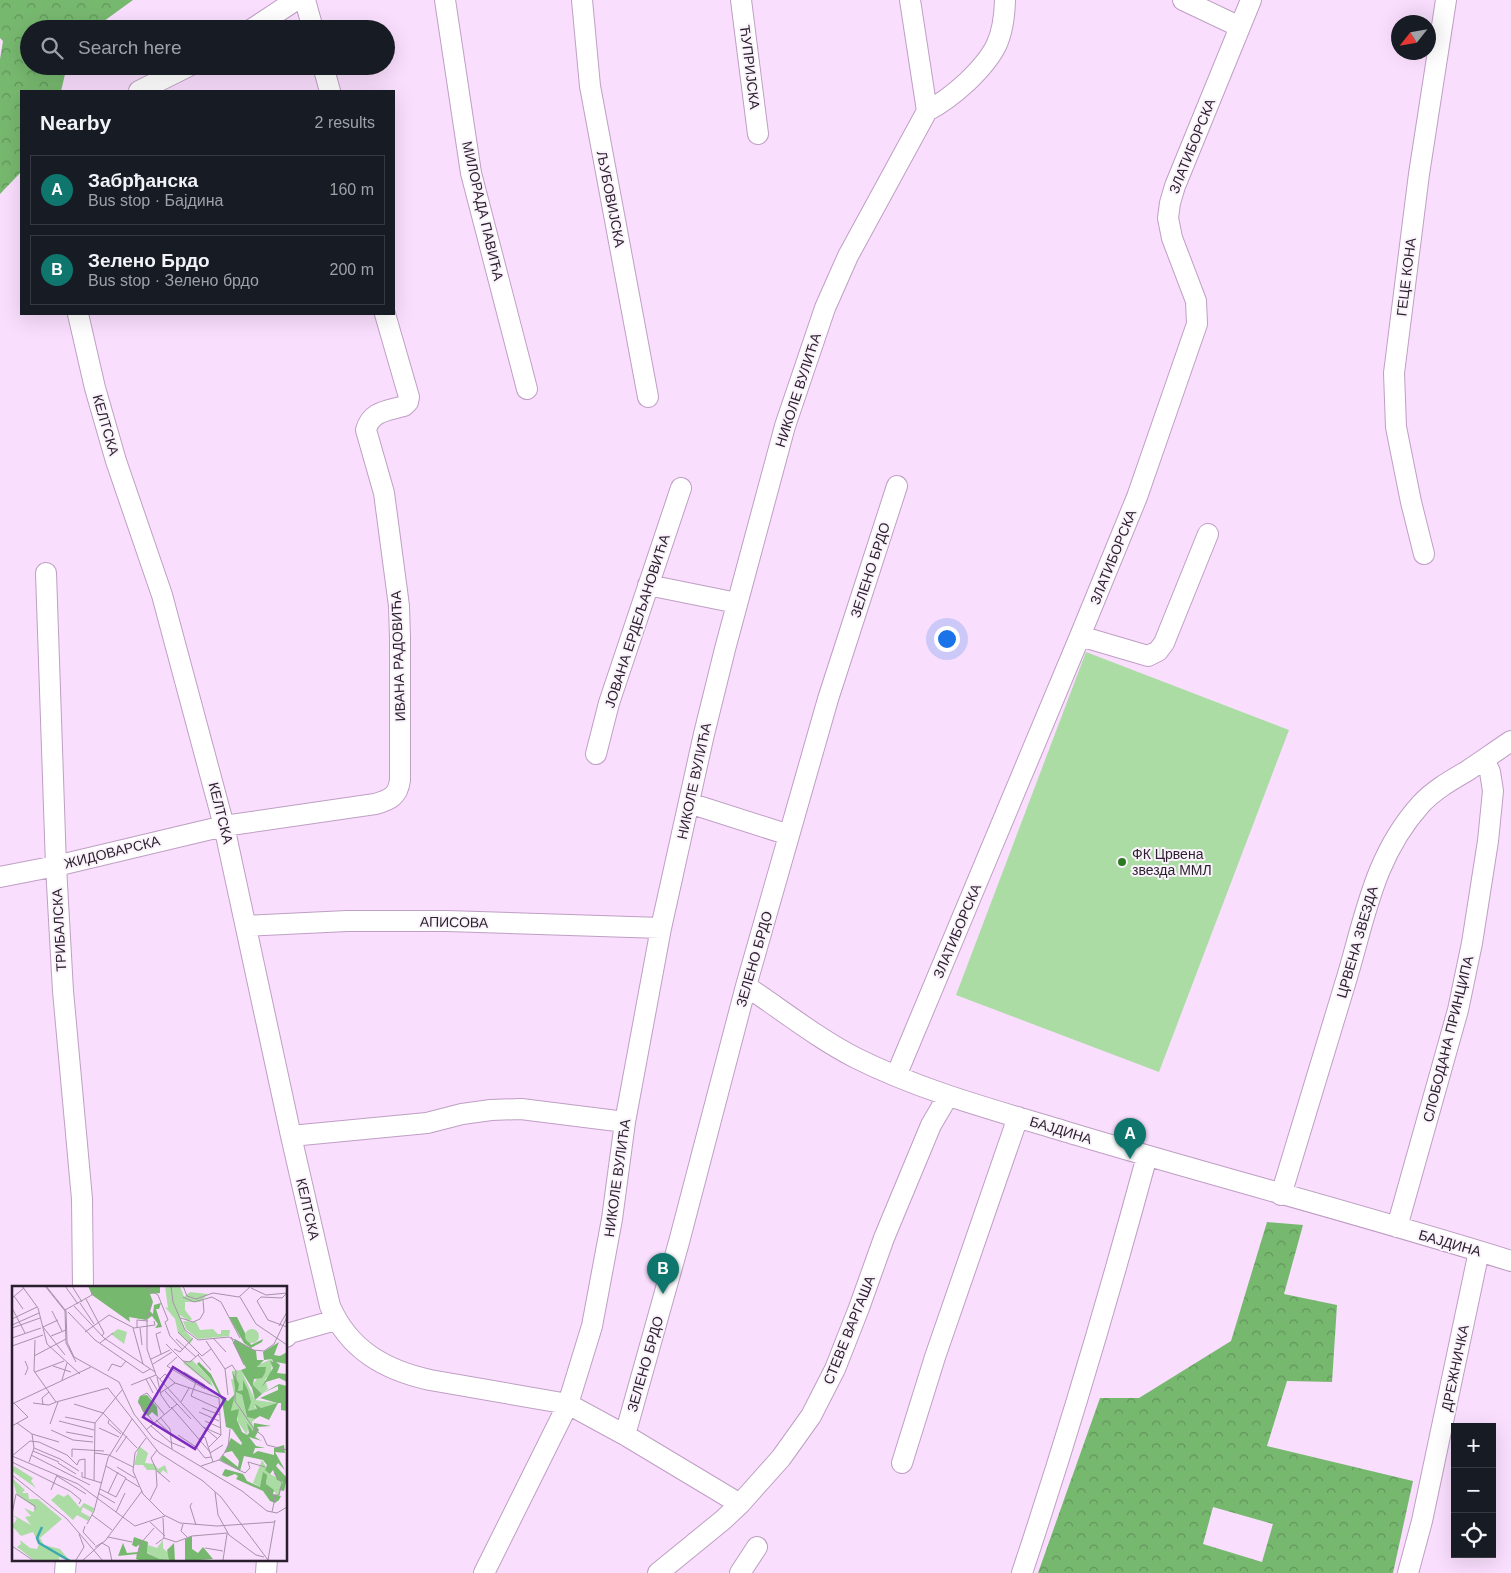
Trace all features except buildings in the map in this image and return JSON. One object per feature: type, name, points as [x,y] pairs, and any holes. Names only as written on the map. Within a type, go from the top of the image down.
[{"type":"street","points":[[266,20],[296,0]]},
{"type":"street","points":[[305,0],[311,20]]},
{"type":"street","name":"МИЛОРАДА ПАВИЋА","points":[[445,0],[471,173],[527,389]]},
{"type":"street","name":"ЉУБОВИЈСКА","points":[[582,0],[590,86],[648,396]]},
{"type":"street","name":"ЋУПРИЈСКА","points":[[741,0],[758,134]]},
{"type":"street","points":[[910,0],[927,111],[952,97],[980,71],[993,54],[1000,38],[1005,0]]},
{"type":"street","points":[[1183,0],[1240,27]]},
{"type":"street","name":"ЗЛАТИБОРСКА","points":[[896,1076],[1137,497],[1196,324],[1196,301],[1172,238],[1168,218],[1170,203],[1175,186],[1251,0]]},
{"type":"street","name":"ГЕЦЕ КОНА","points":[[1424,554],[1396,427],[1394,373],[1419,174],[1446,0]]},
{"type":"street","points":[[141,90],[171,75]]},
{"type":"street","points":[[326,75],[330,90]]},
{"type":"street","name":"НИКОЛЕ ВУЛИЋА","points":[[484,1573],[568,1404],[582,1363],[594,1317],[612,1219],[625,1122],[661,928],[704,734],[785,426],[824,308],[848,256],[927,111]]},
{"type":"street","name":"КЕЛТСКА","points":[[78,315],[113,452],[162,595],[224,826],[291,1136],[330,1306],[336,1320],[346,1336],[392,1368],[410,1375],[568,1404],[625,1435],[740,1504]]},
{"type":"street","name":"ИВАНА РАДОВИЋА","points":[[224,826],[375,804],[389,800],[396,795],[399,788],[400,657],[398,606],[384,493],[366,430],[368,422],[373,416],[404,406],[408,402],[409,397],[385,315]]},
{"type":"street","name":"ЗЕЛЕНО БРДО","points":[[625,1435],[680,1242],[746,986],[789,835],[828,699],[897,486]]},
{"type":"street","name":"ЈОВАНА ЕРДЕЉАНОВИЋА","points":[[596,754],[609,703],[681,488]]},
{"type":"street","points":[[1080,636],[1148,656],[1158,651],[1164,643],[1208,534]]},
{"type":"street","name":"ТРИБАЛСКА","points":[[46,573],[56,866],[63,991],[82,1199],[83,1286]]},
{"type":"street","points":[[648,585],[737,603]]},
{"type":"street","name":"ЦРВЕНА ЗВЕЗДА","points":[[1281,1194],[1352,963],[1366,907],[1376,878],[1389,850],[1406,822],[1436,790],[1511,742]]},
{"type":"street","name":"СЛОБОДАНА ПРИНЦИПА","points":[[1397,1227],[1458,1010],[1472,943],[1488,841],[1493,791],[1490,772],[1484,760]]},
{"type":"street","points":[[689,803],[789,835]]},
{"type":"street","name":"ЖИДОВАРСКА","points":[[0,877],[56,866],[224,826]]},
{"type":"street","name":"АПИСОВА","points":[[246,926],[347,921],[447,921],[661,928]]},
{"type":"street","name":"БАЈДИНА","points":[[746,986],[846,1052],[896,1076],[948,1096],[1147,1156],[1511,1261]]},
{"type":"street","name":"СТЕВЕ ВАРГАША","points":[[658,1573],[740,1504],[781,1458],[811,1416],[835,1370],[884,1238],[931,1126],[948,1096]]},
{"type":"street","points":[[291,1136],[427,1123],[462,1114],[491,1110],[520,1109],[625,1122]]},
{"type":"street","points":[[902,1463],[935,1357],[1018,1117]]},
{"type":"street","points":[[1022,1573],[1059,1461],[1103,1315],[1147,1156]]},
{"type":"street","name":"ДРЕЖНИЧКА","points":[[1408,1573],[1422,1521],[1479,1251]]},
{"type":"street","points":[[288,1335],[336,1320]]},
{"type":"street","points":[[740,1573],[757,1547]]},
{"type":"street","points":[[65,1573],[66,1560]]},
{"type":"street","points":[[266,1573],[267,1560]]},
{"type":"green space","points":[[0,0],[133,0],[105,20],[20,20],[20,75],[65,75],[61,90],[20,90],[20,173],[0,194],[0,59],[3,41],[0,38]]},
{"type":"green space","name":"ФК Црвена звезда ММЛ","points":[[1086,652],[1289,730],[1159,1072],[956,995]]},
{"type":"green space","points":[[1267,1222],[1303,1225],[1284,1294],[1337,1305],[1332,1382],[1287,1381],[1267,1446],[1413,1481],[1393,1573],[1038,1573],[1100,1398],[1139,1398],[1231,1341]],"holes":[[[1213,1507],[1273,1524],[1262,1562],[1203,1544]]]},
{"type":"place","name":"ФК Црвена звезда ММЛ","points":[[1122,862]]},
{"type":"place","name":"Забрђанска","points":[[1130,1159]]},
{"type":"place","name":"Зелено Брдо","points":[[663,1294]]}]
